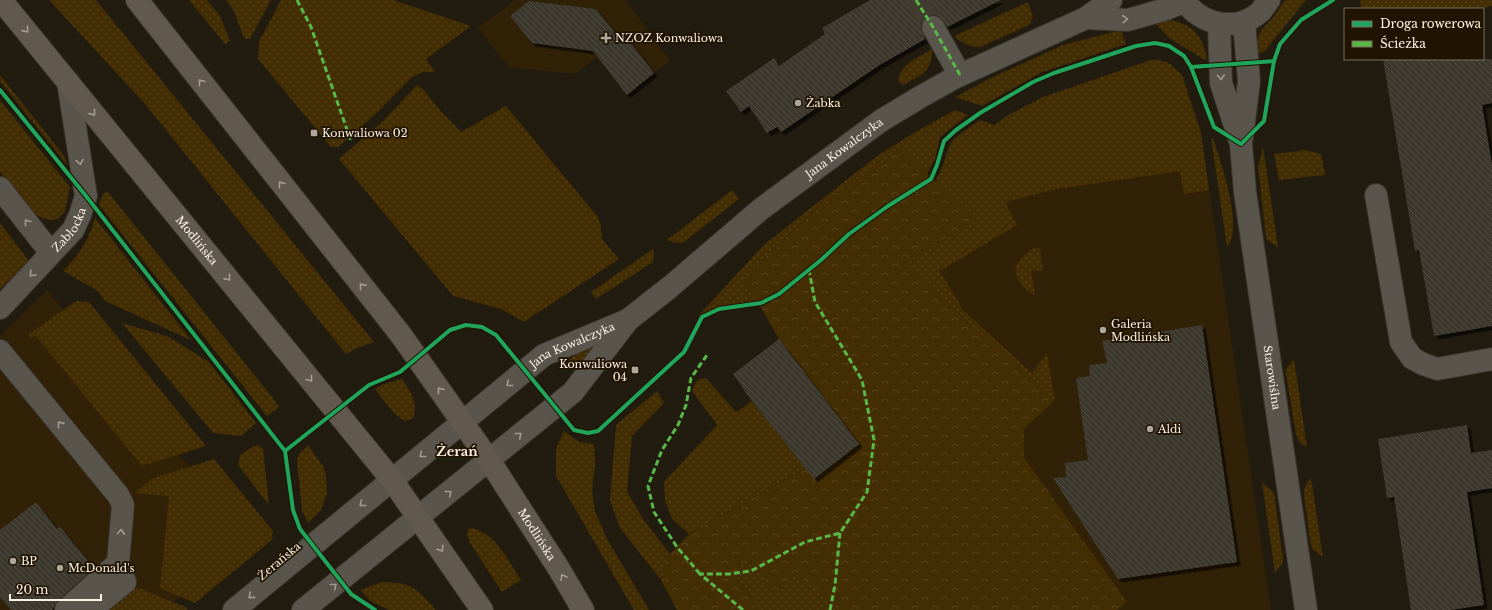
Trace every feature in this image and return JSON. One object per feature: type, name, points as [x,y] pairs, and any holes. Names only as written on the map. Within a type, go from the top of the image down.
[{"type":"main road","name":"Modlińska","points":[[1,0],[392,480],[482,610]]},
{"type":"main road","name":"Modlińska","points":[[137,0],[401,334],[489,460],[559,569],[583,610]]},
{"type":"street","name":"Jana Kowalczyka","points":[[489,460],[573,392],[628,320],[670,287],[761,209],[882,120],[922,96],[960,75],[1086,18],[1111,0]]},
{"type":"street","name":"Jana Kowalczyka","points":[[1086,18],[1128,20],[1166,9],[1185,1],[1194,12],[1206,20],[1219,24],[1232,24],[1244,22],[1259,12],[1269,0]]},
{"type":"street","name":"Starowiślna","points":[[1244,22],[1249,81],[1241,144],[1245,192],[1306,610]]},
{"type":"street","name":"Starowiślna","points":[[1219,24],[1221,83],[1241,144]]},
{"type":"street","points":[[933,27],[960,75]]},
{"type":"street","name":"Zabłocka","points":[[0,308],[73,230],[86,196],[68,82]]},
{"type":"street","points":[[0,188],[52,253]]},
{"type":"street","points":[[1376,194],[1401,342],[1412,358],[1437,369],[1492,359]]},
{"type":"street","name":"Jana Kowalczyka","points":[[463,421],[544,355],[628,320]]},
{"type":"street","points":[[0,351],[118,495],[123,506],[118,563],[125,582],[91,610]]},
{"type":"street","points":[[392,480],[463,421]]},
{"type":"street","points":[[304,610],[489,460]]},
{"type":"street","name":"Żerańska","points":[[234,610],[392,480]]},
{"type":"street","points":[[66,610],[118,563]]},
{"type":"shaded area","points":[[515,0],[626,0],[670,61],[627,95],[597,57],[575,74],[508,67],[478,28]]},
{"type":"shaded area","name":"Galeria Modlińska","points":[[1201,133],[1271,610],[1117,610],[1127,602],[1024,457],[1024,429],[1055,400],[903,264],[1010,201],[1057,189]]},
{"type":"shaded area","points":[[47,290],[249,542],[162,610],[0,610],[0,336]]},
{"type":"green space","points":[[49,0],[96,0],[374,342],[346,354],[146,105]]},
{"type":"green space","points":[[189,0],[207,0],[220,16],[230,41],[225,44]]},
{"type":"green space","points":[[226,0],[271,0],[250,39],[246,39],[243,36],[234,11]]},
{"type":"green space","points":[[281,0],[393,0],[471,26],[426,59],[435,72],[423,72],[412,77],[378,112],[338,147],[331,147],[258,59],[259,42]]},
{"type":"green space","points":[[1285,0],[1306,0],[1264,52],[1258,54],[1258,40],[1260,32]]},
{"type":"green space","points":[[1492,0],[1492,6],[1481,8],[1361,8],[1360,1]]},
{"type":"green space","points":[[1028,2],[1033,17],[1029,25],[980,47],[966,44],[954,36]]},
{"type":"green space","points":[[1169,20],[1184,24],[1195,32],[1202,43],[1207,59],[1205,60],[1169,38],[1155,23]]},
{"type":"green space","points":[[1121,30],[1126,44],[1040,73],[982,106],[955,97],[993,77],[1063,45]]},
{"type":"green space","points":[[932,49],[932,57],[928,68],[920,76],[903,85],[898,81],[902,70],[906,66],[916,58]]},
{"type":"green space","points":[[1151,60],[1159,60],[1169,63],[1182,75],[1201,133],[1209,190],[1184,194],[1180,171],[1057,189],[1010,201],[1006,204],[1017,225],[940,271],[963,310],[1032,373],[1047,354],[1055,400],[903,264],[975,221],[935,182],[950,144],[955,138],[980,120],[994,125],[1010,114],[1043,97]]},
{"type":"green space","points":[[0,75],[65,157],[67,165],[0,81]]},
{"type":"green space","points":[[417,85],[423,89],[437,107],[461,132],[506,106],[597,216],[601,226],[602,239],[619,259],[524,322],[501,309],[453,296],[339,159],[383,121]]},
{"type":"green space","points":[[0,100],[70,187],[65,211],[60,217],[54,220],[48,220],[40,217],[32,211],[0,172]]},
{"type":"green space","points":[[955,110],[968,115],[940,137],[935,159],[927,174],[902,150],[826,201],[743,277],[757,301],[717,307],[697,317],[765,244],[877,156]]},
{"type":"green space","points":[[1211,138],[1213,138],[1221,162],[1232,211],[1232,238],[1227,247]]},
{"type":"green space","points":[[1263,147],[1278,247],[1267,240],[1266,237],[1258,167]]},
{"type":"green space","points":[[902,149],[975,221],[903,264],[1055,400],[1024,429],[1024,457],[1127,602],[1117,610],[837,610],[825,595],[796,575],[772,595],[761,574],[748,560],[738,566],[737,579],[756,605],[754,610],[677,610],[661,580],[670,554],[689,534],[806,468],[814,479],[859,444],[779,339],[743,277],[826,201]]},
{"type":"green space","points":[[1306,150],[1321,154],[1325,175],[1279,180],[1274,154]]},
{"type":"green space","points":[[732,190],[739,199],[684,242],[676,243],[667,240]]},
{"type":"green space","points":[[108,192],[279,407],[267,416],[99,205],[103,194]]},
{"type":"green space","points":[[95,218],[191,340],[105,301],[98,291],[63,271],[83,247]]},
{"type":"green space","points":[[0,223],[29,261],[0,289]]},
{"type":"green space","points":[[1036,247],[1040,249],[1043,270],[1031,271],[1035,295],[1031,294],[1024,288],[1018,280],[1016,275],[1016,267],[1021,258]]},
{"type":"green space","points":[[653,249],[653,262],[596,299],[591,292]]},
{"type":"green space","points":[[76,301],[89,302],[206,446],[142,466],[35,335],[30,339],[29,334]]},
{"type":"green space","points":[[122,323],[167,336],[209,362],[256,423],[241,436],[213,433]]},
{"type":"green space","points":[[598,336],[605,342],[574,370],[567,361]]},
{"type":"green space","points":[[1294,359],[1307,447],[1300,443],[1296,435],[1286,373],[1286,369]]},
{"type":"green space","points":[[706,378],[736,412],[752,401],[806,468],[689,534],[672,519],[665,501],[664,482],[717,425],[692,391],[695,383],[699,379]]},
{"type":"green space","points":[[402,379],[411,393],[415,409],[412,419],[404,421],[394,413],[375,389],[384,384]]},
{"type":"green space","points":[[657,391],[664,403],[632,436],[627,491],[643,519],[670,554],[661,580],[620,528],[610,500],[616,425]]},
{"type":"green space","points":[[564,431],[579,442],[594,444],[595,465],[592,490],[595,511],[607,539],[649,610],[634,610],[556,476],[556,449]]},
{"type":"green space","points":[[259,445],[263,449],[269,505],[238,465],[240,455],[254,446]]},
{"type":"green space","points":[[308,445],[323,466],[326,475],[327,493],[321,510],[308,523],[302,510],[297,460],[299,454]]},
{"type":"green space","points":[[214,459],[273,531],[272,540],[195,603],[160,588],[169,496],[135,493],[151,479]]},
{"type":"green space","points":[[1311,478],[1323,557],[1312,549],[1311,546],[1304,490]]},
{"type":"green space","points":[[1262,482],[1274,493],[1283,559],[1282,564],[1275,573]]},
{"type":"green space","points":[[472,528],[480,531],[495,542],[521,580],[502,592],[470,543],[467,534],[468,529]]},
{"type":"green space","points":[[748,560],[761,574],[796,574],[825,595],[837,610],[754,610],[756,605],[737,579],[738,566]]},
{"type":"green space","points":[[382,582],[400,583],[410,586],[420,593],[435,610],[389,610],[372,602],[360,590]]},
{"type":"green space","points":[[131,587],[141,589],[188,608],[186,610],[104,610]]},
{"type":"building","points":[[870,0],[1001,0],[947,27],[939,16],[927,16],[922,21],[921,26],[925,39],[878,66],[781,132],[777,127],[767,133],[749,106],[741,112],[726,91],[774,58],[779,66],[825,34],[822,28]]},
{"type":"building","points":[[529,1],[596,9],[618,37],[623,33],[654,73],[627,95],[593,51],[532,43],[510,16]]},
{"type":"building","points":[[1492,59],[1492,103],[1482,105],[1492,165],[1492,326],[1434,336],[1419,250],[1415,251],[1383,60]]},
{"type":"building","name":"Aldi","points":[[1202,325],[1237,562],[1118,579],[1053,478],[1066,477],[1065,463],[1088,460],[1076,378],[1090,376],[1089,365],[1107,363],[1102,341]]},
{"type":"building","points":[[779,339],[859,444],[814,479],[752,401],[733,374]]},
{"type":"building","points":[[1467,425],[1471,453],[1492,450],[1492,488],[1467,492],[1484,605],[1450,610],[1411,610],[1394,497],[1387,498],[1378,439]]},
{"type":"building","name":"McDonald's","points":[[36,502],[57,529],[60,527],[94,568],[58,601],[52,610],[11,610],[0,597],[0,530]]},
{"type":"tunnel","points":[[916,0],[933,27]]},
{"type":"marked path","points":[[297,0],[311,27],[351,141]]},
{"type":"marked path","points":[[916,0],[960,75]]},
{"type":"marked path","points":[[743,610],[700,574],[729,574],[751,571],[805,542],[840,533],[867,492],[874,440],[862,380],[815,302],[809,270]]},
{"type":"marked path","points":[[700,574],[677,547],[654,512],[648,486],[662,450],[678,425],[686,405],[691,378],[707,355]]},
{"type":"marked path","points":[[830,610],[835,585],[840,533]]},
{"type":"cycle path","points":[[285,451],[369,385],[400,372],[450,330],[466,325],[482,327],[496,335],[574,430],[588,433],[598,431],[684,352],[702,317],[719,309],[761,303],[779,294],[821,260],[849,234],[888,206],[931,179],[944,141],[956,130],[980,113],[1033,82],[1054,73],[1136,46],[1155,43],[1169,46],[1184,56],[1191,67],[1274,61],[1280,44],[1301,20],[1333,0]]},
{"type":"cycle path","points":[[1191,67],[1214,127],[1241,144],[1264,121],[1274,61]]},
{"type":"cycle path","points":[[0,90],[86,196],[285,451],[293,510],[300,529],[351,594],[375,610]]},
{"type":"place","name":"NZOZ Konwaliowa","points":[[606,38]]},
{"type":"place","name":"Żabka","points":[[798,103]]},
{"type":"place","name":"Konwaliowa 02","points":[[314,133]]},
{"type":"place","name":"Galeria Modlińska","points":[[1103,330]]},
{"type":"place","name":"Konwaliowa 04","points":[[635,370]]},
{"type":"place","name":"Aldi","points":[[1150,429]]},
{"type":"place","name":"BP","points":[[13,561]]},
{"type":"place","name":"McDonald's","points":[[60,568]]},
{"type":"district","name":"Żerań","points":[[457,451]]}]
